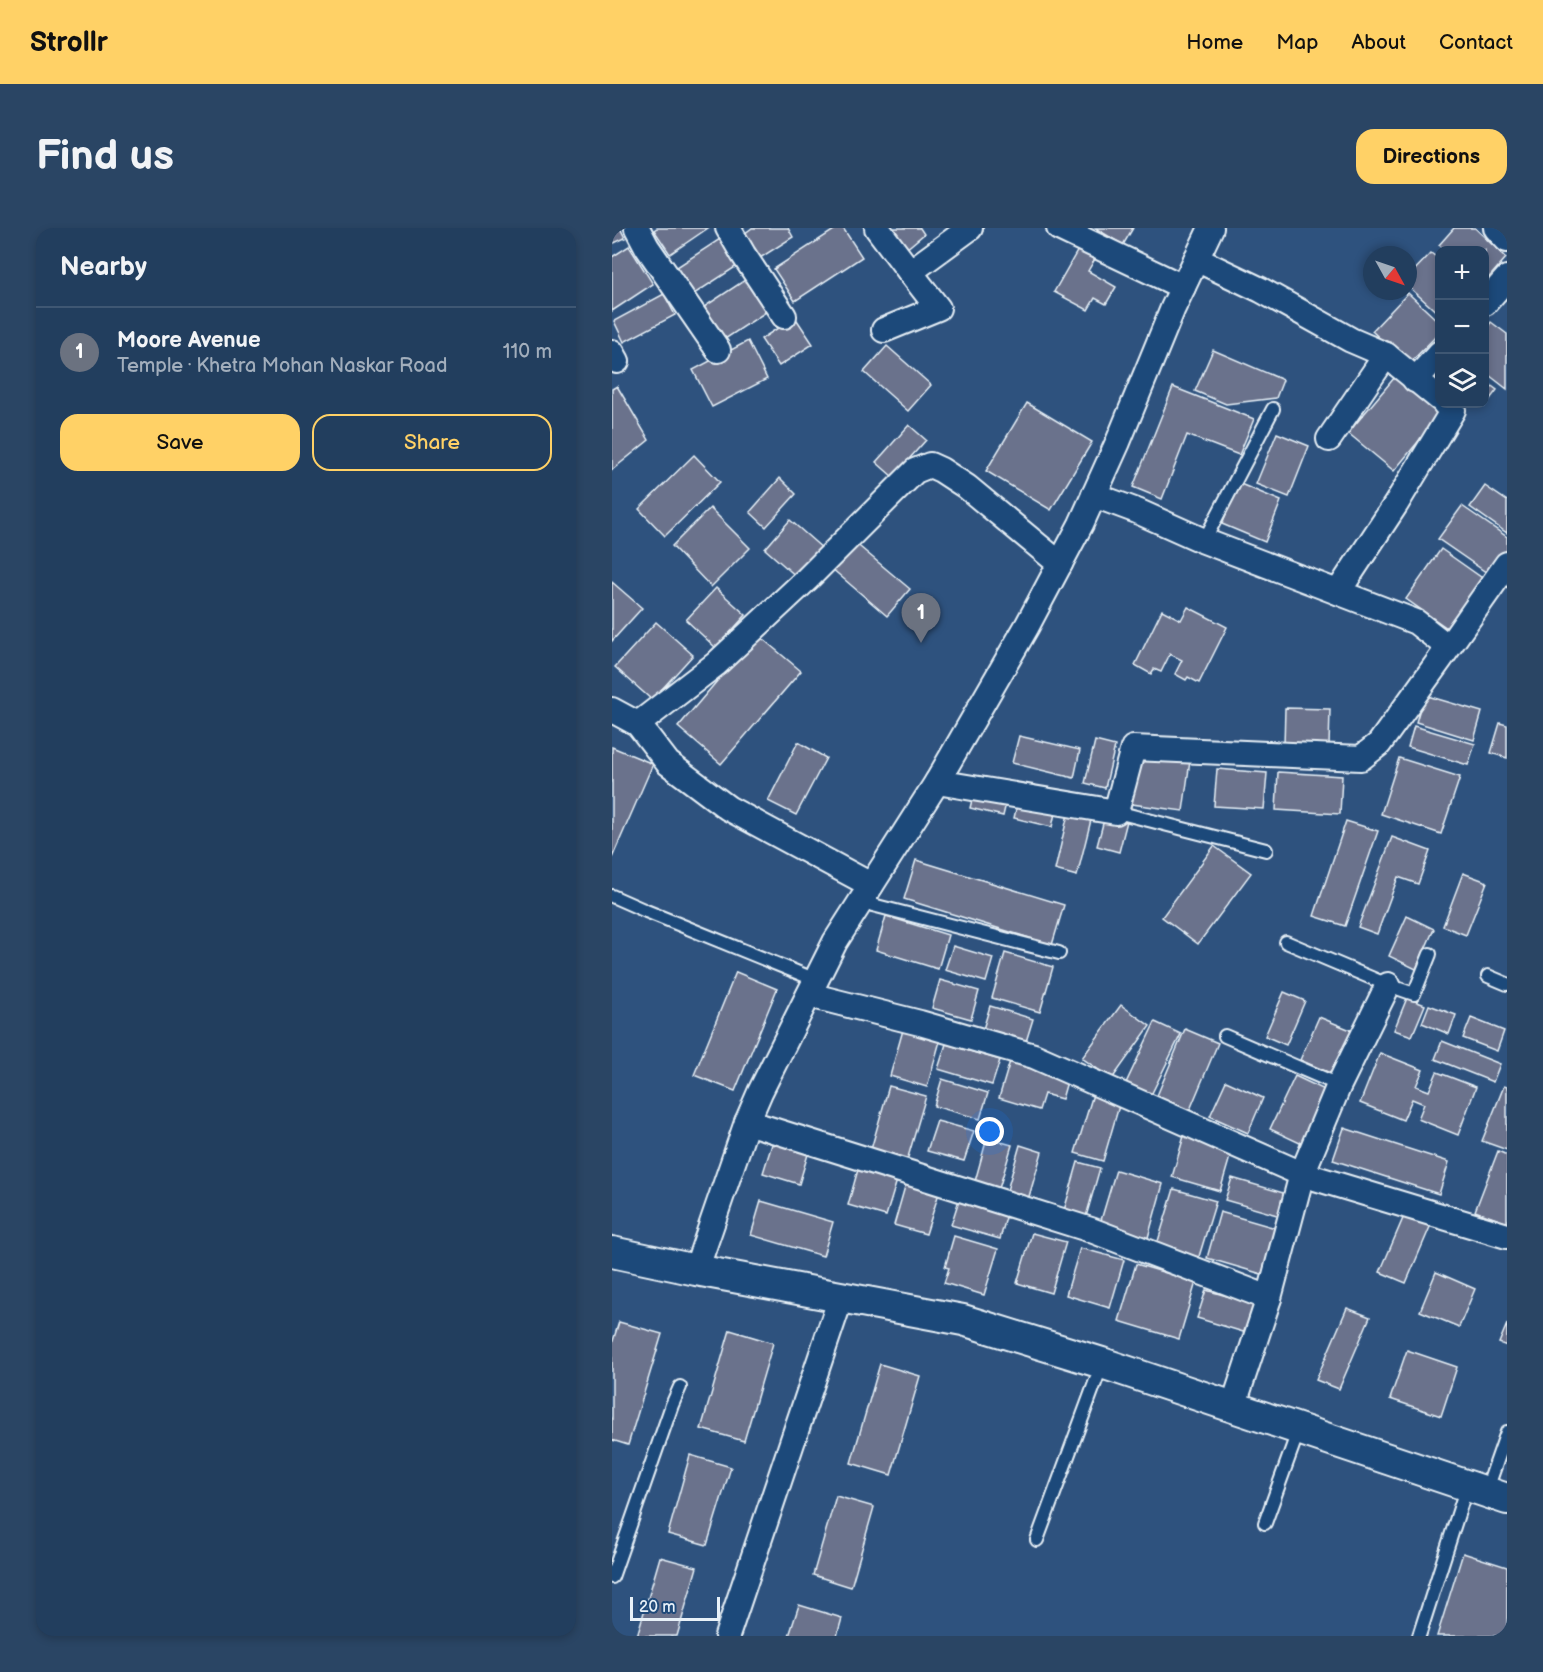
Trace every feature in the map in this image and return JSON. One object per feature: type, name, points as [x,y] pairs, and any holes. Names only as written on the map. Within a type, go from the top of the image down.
[{"type":"street","points":[[637,228],[647,248],[718,350]]},
{"type":"street","points":[[728,228],[784,316]]},
{"type":"street","points":[[877,228],[938,308],[884,330]]},
{"type":"street","points":[[910,272],[967,228]]},
{"type":"street","points":[[1059,228],[1183,287]]},
{"type":"street","points":[[696,1270],[747,1122],[760,1092],[836,942],[937,782],[1027,626],[1081,524],[1118,442],[1173,308],[1211,228]]},
{"type":"street","points":[[1496,228],[1507,240]]},
{"type":"street","points":[[1196,259],[1261,290],[1351,340],[1386,356],[1435,395]]},
{"type":"street","points":[[1488,300],[1507,278]]},
{"type":"street","points":[[1415,380],[1439,354]]},
{"type":"street","points":[[1329,439],[1386,356]]},
{"type":"street","points":[[1338,592],[1396,504],[1453,410],[1450,408]]},
{"type":"street","points":[[638,724],[716,664],[807,579],[915,471],[930,465],[967,487],[1060,564]]},
{"type":"street","points":[[1095,495],[1204,541],[1416,622],[1448,647]]},
{"type":"street","points":[[937,782],[1116,812],[1133,748],[1361,758],[1379,744],[1507,564]]},
{"type":"street","points":[[612,710],[638,724],[668,763],[728,808],[866,893]]},
{"type":"street","points":[[1233,1407],[1269,1298],[1302,1174],[1339,1085],[1388,985]]},
{"type":"street","points":[[813,987],[920,1023],[1034,1056],[1302,1174],[1507,1236]]},
{"type":"street","points":[[747,1122],[1091,1230],[1269,1298]]},
{"type":"street","points":[[612,1252],[963,1320],[1102,1363],[1487,1492]]},
{"type":"street","points":[[727,1636],[841,1297]]},
{"type":"lane","points":[[1204,541],[1273,408]]},
{"type":"lane","points":[[1109,810],[1266,850]]},
{"type":"lane","points":[[866,893],[1059,953]]},
{"type":"lane","points":[[612,896],[813,987]]},
{"type":"lane","points":[[1286,942],[1414,994],[1430,954]]},
{"type":"lane","points":[[1488,976],[1507,984]]},
{"type":"lane","points":[[1225,1036],[1339,1085]]},
{"type":"lane","points":[[1037,1540],[1102,1363]]},
{"type":"lane","points":[[612,1577],[680,1387]]},
{"type":"lane","points":[[1265,1522],[1299,1429]]},
{"type":"lane","points":[[1419,1636],[1487,1492],[1507,1432]]},
{"type":"building","points":[[612,228],[620,228],[625,238],[612,244]]},
{"type":"building","points":[[657,228],[708,228],[670,254],[654,230]]},
{"type":"building","points":[[752,228],[788,228],[793,237],[760,258],[744,234]]},
{"type":"building","points":[[837,228],[843,228],[862,257],[795,301],[774,269]]},
{"type":"building","points":[[888,228],[920,228],[924,234],[905,250]]},
{"type":"building","points":[[1095,228],[1133,228],[1123,245]]},
{"type":"building","points":[[1454,228],[1475,228],[1506,258],[1489,277],[1489,246],[1439,245]]},
{"type":"building","points":[[723,237],[740,264],[691,296],[674,269]]},
{"type":"building","points":[[629,246],[653,284],[612,311],[612,257]]},
{"type":"building","points":[[1079,248],[1096,257],[1088,271],[1116,287],[1106,304],[1095,298],[1088,310],[1054,292]]},
{"type":"building","points":[[1431,253],[1435,256],[1435,310],[1417,294],[1417,268]]},
{"type":"building","points":[[748,278],[769,310],[725,339],[704,307]]},
{"type":"building","points":[[664,294],[675,315],[624,342],[614,321]]},
{"type":"building","points":[[1401,300],[1415,300],[1435,318],[1435,337],[1408,365],[1372,331]]},
{"type":"building","points":[[795,317],[813,344],[779,366],[761,339]]},
{"type":"building","points":[[1491,322],[1507,334],[1507,389],[1489,375],[1489,325]]},
{"type":"building","points":[[748,341],[767,379],[712,407],[693,370]]},
{"type":"building","points":[[887,346],[931,385],[908,411],[864,372]]},
{"type":"building","points":[[1213,350],[1283,380],[1276,398],[1226,404],[1195,391]]},
{"type":"building","points":[[1400,371],[1435,399],[1435,408],[1446,408],[1394,471],[1348,433]]},
{"type":"building","points":[[1489,384],[1497,390],[1489,400]]},
{"type":"building","points":[[617,386],[649,440],[612,470],[612,389]]},
{"type":"building","points":[[1173,387],[1254,419],[1239,455],[1187,435],[1162,499],[1133,487]]},
{"type":"building","points":[[1027,403],[1092,442],[1051,510],[986,471]]},
{"type":"building","points":[[909,425],[926,440],[893,477],[876,462]]},
{"type":"building","points":[[1277,433],[1309,446],[1289,497],[1256,484]]},
{"type":"building","points":[[694,455],[720,482],[665,536],[639,509]]},
{"type":"building","points":[[780,478],[796,494],[766,527],[750,512]]},
{"type":"building","points":[[1238,483],[1281,501],[1265,542],[1222,524]]},
{"type":"building","points":[[1485,486],[1507,501],[1507,533],[1470,507]]},
{"type":"building","points":[[1462,506],[1507,537],[1507,558],[1493,577],[1438,539]]},
{"type":"building","points":[[710,508],[750,548],[711,587],[672,546]]},
{"type":"building","points":[[790,520],[823,549],[798,578],[765,549]]},
{"type":"building","points":[[854,542],[910,589],[887,616],[831,568]]},
{"type":"building","points":[[1441,549],[1485,580],[1450,630],[1406,599]]},
{"type":"building","points":[[612,582],[642,608],[612,641]]},
{"type":"building","points":[[716,588],[746,615],[716,648],[686,620]]},
{"type":"building","points":[[1188,607],[1227,627],[1199,683],[1175,674],[1182,660],[1170,654],[1161,672],[1154,669],[1151,674],[1135,665],[1162,610],[1181,620]]},
{"type":"building","points":[[656,622],[693,655],[652,700],[615,667]]},
{"type":"building","points":[[757,634],[801,671],[721,764],[678,727]]},
{"type":"building","points":[[1424,695],[1482,712],[1474,740],[1416,722]]},
{"type":"building","points":[[1285,708],[1330,709],[1329,747],[1284,746]]},
{"type":"building","points":[[1500,723],[1507,725],[1507,758],[1491,753]]},
{"type":"building","points":[[1414,726],[1475,744],[1468,765],[1408,747]]},
{"type":"building","points":[[1019,736],[1080,750],[1074,778],[1012,763]]},
{"type":"building","points":[[1095,741],[1115,746],[1105,788],[1085,783]]},
{"type":"building","points":[[798,742],[826,758],[796,815],[768,801]]},
{"type":"building","points":[[612,747],[653,764],[612,858]]},
{"type":"building","points":[[1139,754],[1190,761],[1183,811],[1132,804]]},
{"type":"building","points":[[1399,758],[1460,777],[1441,834],[1381,814]]},
{"type":"building","points":[[1217,769],[1267,773],[1264,809],[1214,806]]},
{"type":"building","points":[[1278,772],[1342,776],[1340,814],[1276,810]]},
{"type":"building","points":[[974,792],[1007,799],[1003,816],[970,808]]},
{"type":"building","points":[[1017,805],[1055,813],[1052,827],[1014,818]]},
{"type":"building","points":[[1068,814],[1091,820],[1077,876],[1055,870]]},
{"type":"building","points":[[1105,816],[1127,821],[1119,852],[1097,846]]},
{"type":"building","points":[[1346,821],[1378,831],[1345,926],[1314,916]]},
{"type":"building","points":[[1392,837],[1430,851],[1418,884],[1398,877],[1377,934],[1358,927]]},
{"type":"building","points":[[1214,846],[1251,873],[1198,944],[1162,917]]},
{"type":"building","points":[[916,860],[1064,905],[1052,945],[904,899]]},
{"type":"building","points":[[1463,873],[1487,882],[1466,935],[1443,926]]},
{"type":"building","points":[[886,916],[948,935],[938,969],[876,950]]},
{"type":"building","points":[[1407,916],[1434,929],[1416,969],[1389,956]]},
{"type":"building","points":[[953,946],[993,958],[986,982],[945,970]]},
{"type":"building","points":[[1005,953],[1053,967],[1040,1012],[992,998]]},
{"type":"building","points":[[736,972],[777,989],[735,1091],[694,1075]]},
{"type":"building","points":[[940,980],[979,991],[971,1019],[932,1008]]},
{"type":"building","points":[[1284,992],[1305,1001],[1286,1045],[1265,1036]]},
{"type":"building","points":[[1407,998],[1425,1005],[1412,1036],[1394,1030]]},
{"type":"building","points":[[1121,1005],[1150,1026],[1112,1079],[1082,1058]]},
{"type":"building","points":[[1429,1005],[1456,1015],[1449,1034],[1422,1023]]},
{"type":"building","points":[[990,1006],[1033,1019],[1024,1048],[981,1036]]},
{"type":"building","points":[[1319,1017],[1353,1031],[1335,1075],[1300,1060]]},
{"type":"building","points":[[1471,1018],[1504,1031],[1497,1051],[1463,1038]]},
{"type":"building","points":[[1155,1022],[1181,1034],[1151,1095],[1126,1083]]},
{"type":"building","points":[[1185,1029],[1218,1043],[1189,1112],[1156,1098]]},
{"type":"building","points":[[903,1030],[940,1041],[927,1087],[890,1076]]},
{"type":"building","points":[[1442,1041],[1500,1064],[1493,1082],[1435,1059]]},
{"type":"building","points":[[946,1044],[1000,1060],[992,1085],[938,1069]]},
{"type":"building","points":[[1380,1053],[1423,1070],[1416,1086],[1429,1091],[1437,1072],[1476,1087],[1458,1135],[1418,1119],[1424,1104],[1412,1099],[1403,1120],[1360,1103]]},
{"type":"building","points":[[1010,1061],[1068,1078],[1062,1099],[1044,1094],[1039,1110],[999,1098]]},
{"type":"building","points":[[1295,1076],[1327,1091],[1302,1144],[1270,1129]]},
{"type":"building","points":[[942,1079],[988,1093],[980,1119],[934,1106]]},
{"type":"building","points":[[1226,1081],[1263,1098],[1248,1133],[1210,1116]]},
{"type":"building","points":[[889,1086],[926,1096],[906,1164],[870,1153]]},
{"type":"building","points":[[1504,1086],[1507,1087],[1507,1150],[1482,1141]]},
{"type":"building","points":[[1094,1091],[1121,1099],[1103,1161],[1075,1153]]},
{"type":"building","points":[[937,1121],[974,1131],[964,1161],[927,1151]]},
{"type":"building","points":[[1344,1128],[1449,1162],[1439,1194],[1333,1160]]},
{"type":"building","points":[[1184,1136],[1232,1150],[1220,1191],[1172,1177]]},
{"type":"building","points":[[987,1138],[1012,1145],[998,1192],[974,1185]]},
{"type":"building","points":[[773,1141],[809,1151],[799,1184],[763,1173]]},
{"type":"building","points":[[1020,1145],[1042,1152],[1028,1200],[1006,1194]]},
{"type":"building","points":[[1498,1151],[1507,1155],[1507,1223],[1475,1211]]},
{"type":"building","points":[[1078,1162],[1100,1168],[1085,1220],[1063,1214]]},
{"type":"building","points":[[859,1166],[898,1177],[886,1216],[848,1205]]},
{"type":"building","points":[[1116,1170],[1163,1184],[1147,1241],[1099,1227]]},
{"type":"building","points":[[1232,1178],[1290,1195],[1284,1217],[1225,1200]]},
{"type":"building","points":[[906,1183],[939,1193],[926,1234],[894,1225]]},
{"type":"building","points":[[1174,1189],[1216,1201],[1197,1263],[1155,1251]]},
{"type":"building","points":[[959,1200],[1007,1214],[1000,1239],[951,1225]]},
{"type":"building","points":[[761,1201],[833,1222],[823,1256],[751,1235]]},
{"type":"building","points":[[1407,1209],[1433,1220],[1406,1283],[1380,1272]]},
{"type":"building","points":[[1220,1212],[1279,1229],[1265,1275],[1207,1258]]},
{"type":"building","points":[[1032,1233],[1066,1242],[1051,1293],[1017,1283]]},
{"type":"building","points":[[954,1236],[998,1249],[984,1295],[944,1283],[949,1268],[945,1267]]},
{"type":"building","points":[[1080,1248],[1124,1260],[1110,1308],[1066,1295]]},
{"type":"building","points":[[1136,1264],[1196,1282],[1179,1339],[1119,1321]]},
{"type":"building","points":[[1436,1272],[1475,1289],[1459,1327],[1420,1311]]},
{"type":"building","points":[[1206,1290],[1258,1305],[1250,1334],[1197,1318]]},
{"type":"building","points":[[1347,1308],[1370,1317],[1339,1389],[1316,1380]]},
{"type":"building","points":[[619,1322],[662,1334],[628,1445],[612,1440],[612,1344]]},
{"type":"building","points":[[1507,1324],[1507,1346],[1499,1343]]},
{"type":"building","points":[[730,1330],[773,1343],[744,1441],[701,1429]]},
{"type":"building","points":[[1407,1350],[1457,1367],[1441,1416],[1390,1399]]},
{"type":"building","points":[[880,1364],[920,1376],[891,1475],[851,1463]]},
{"type":"building","points":[[690,1455],[731,1467],[707,1545],[668,1534]]},
{"type":"building","points":[[836,1496],[874,1507],[851,1587],[813,1575]]},
{"type":"building","points":[[1463,1553],[1507,1567],[1507,1636],[1437,1636]]},
{"type":"building","points":[[660,1557],[697,1567],[677,1636],[637,1636]]},
{"type":"building","points":[[799,1605],[842,1618],[837,1636],[789,1636]]},
{"type":"place","name":"Moore Avenue","points":[[921,643]]}]
